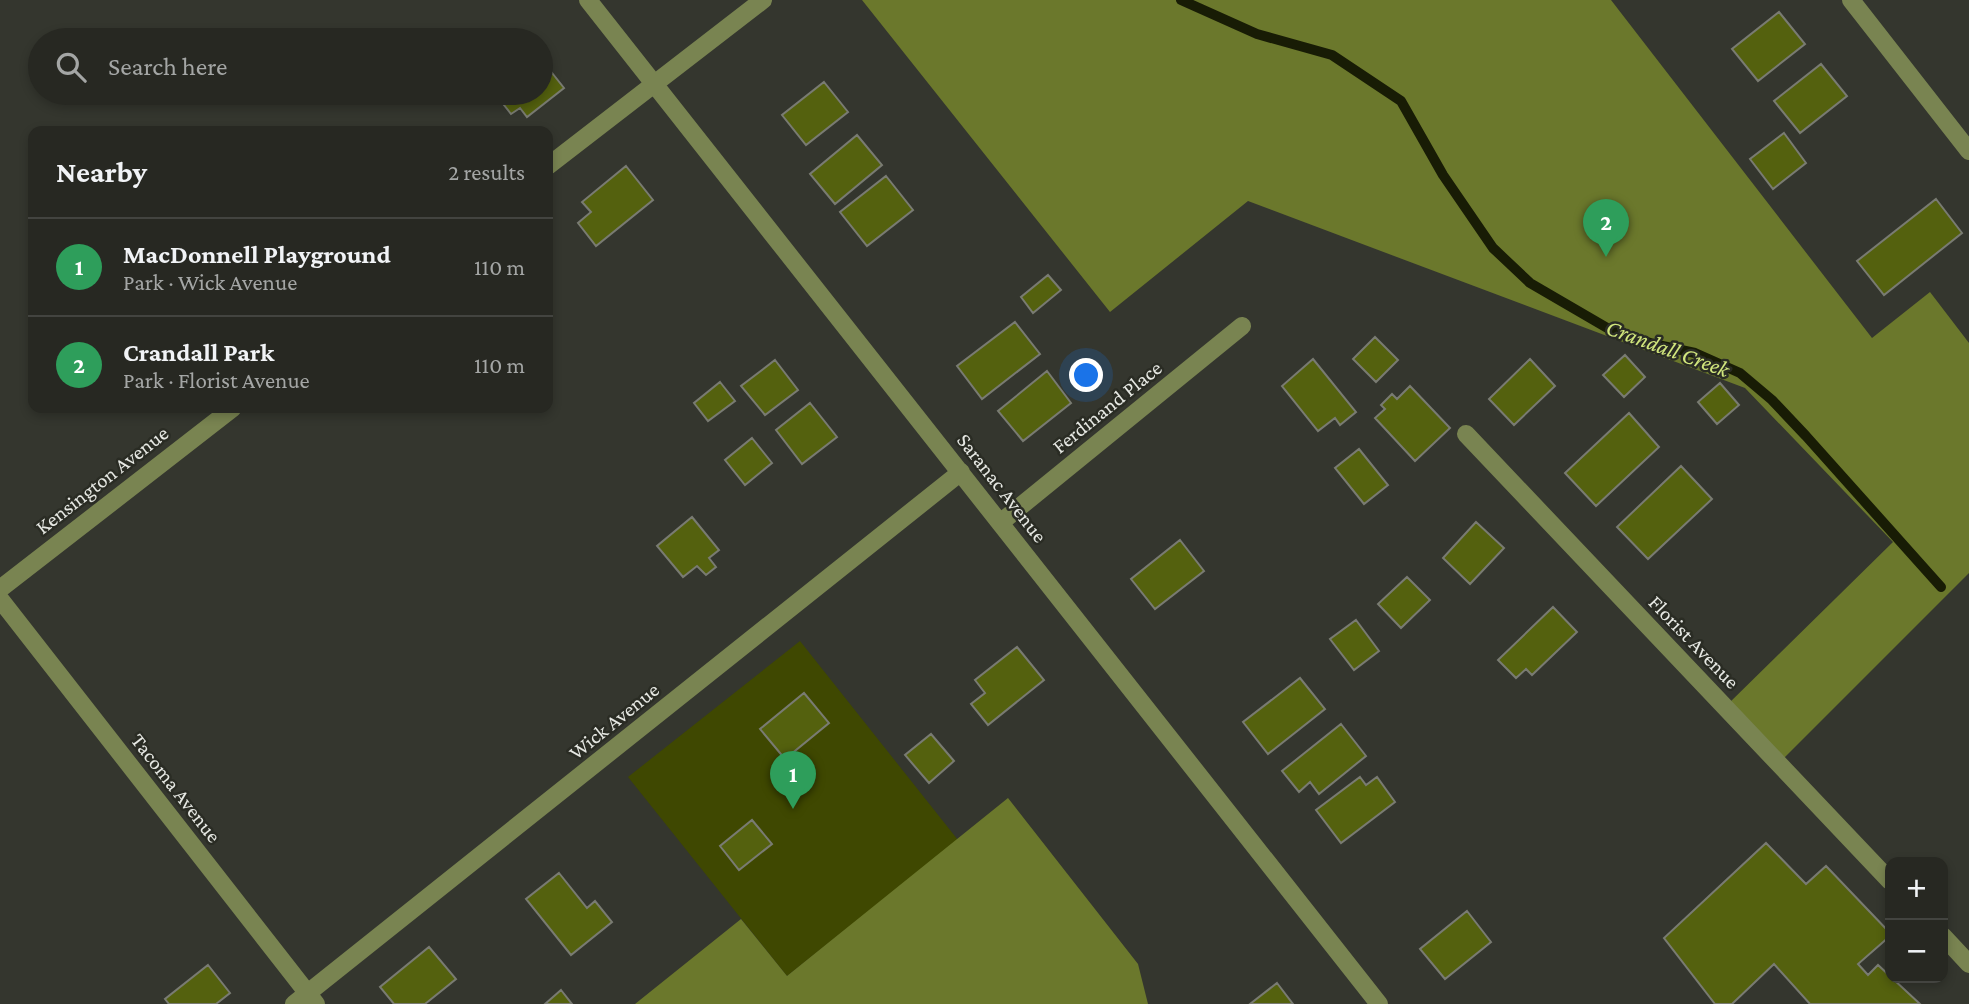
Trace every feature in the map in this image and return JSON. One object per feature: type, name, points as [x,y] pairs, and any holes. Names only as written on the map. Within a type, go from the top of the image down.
[{"type":"street","name":"Saranac Avenue","points":[[588,0],[1379,1004]]},
{"type":"street","points":[[553,162],[763,0]]},
{"type":"street","points":[[1851,0],[1969,151]]},
{"type":"street","name":"Ferdinand Place","points":[[1000,523],[1242,326]]},
{"type":"street","name":"Kensington Avenue","points":[[0,589],[227,413]]},
{"type":"street","name":"Florist Avenue","points":[[1466,435],[1885,876]]},
{"type":"street","name":"Wick Avenue","points":[[306,1000],[961,472]]},
{"type":"street","name":"Tacoma Avenue","points":[[0,599],[306,1000]]},
{"type":"street","points":[[1948,941],[1969,964]]},
{"type":"green space","points":[[862,0],[1611,0],[1872,338],[1930,292],[1969,343],[1969,573],[1779,763],[1725,707],[1893,542],[1745,388],[1248,201],[1110,312]]},
{"type":"green space","points":[[800,641],[958,840],[787,976],[628,777]]},
{"type":"green space","points":[[1008,798],[1138,964],[1148,1004],[635,1004],[741,919],[787,976]]},
{"type":"building","points":[[1779,12],[1805,44],[1758,81],[1732,49]]},
{"type":"building","points":[[1821,64],[1847,96],[1800,133],[1774,101]]},
{"type":"building","points":[[553,74],[564,88],[553,97]]},
{"type":"building","points":[[824,82],[848,112],[806,145],[782,115]]},
{"type":"building","points":[[504,105],[542,105],[527,117],[520,108],[511,114]]},
{"type":"building","points":[[1784,133],[1806,163],[1773,189],[1750,159]]},
{"type":"building","points":[[857,135],[882,165],[835,204],[810,174]]},
{"type":"building","points":[[626,166],[653,200],[596,246],[578,223],[591,212],[582,202]]},
{"type":"building","points":[[886,176],[913,210],[867,246],[840,212]]},
{"type":"building","points":[[1936,199],[1962,233],[1884,295],[1857,261]]},
{"type":"building","points":[[1048,275],[1061,290],[1033,313],[1021,297]]},
{"type":"building","points":[[1015,322],[1040,354],[982,399],[957,366]]},
{"type":"building","points":[[1375,337],[1398,360],[1376,382],[1353,359]]},
{"type":"building","points":[[1625,355],[1645,377],[1624,397],[1603,375]]},
{"type":"building","points":[[1313,359],[1356,412],[1340,425],[1335,418],[1318,431],[1282,386]]},
{"type":"building","points":[[1530,359],[1555,386],[1514,425],[1489,399]]},
{"type":"building","points":[[775,360],[798,390],[765,415],[741,386]]},
{"type":"building","points":[[1047,371],[1071,403],[1023,441],[998,411]]},
{"type":"building","points":[[720,382],[735,401],[708,421],[694,403]]},
{"type":"building","points":[[1720,383],[1739,405],[1717,424],[1698,402]]},
{"type":"building","points":[[1410,386],[1450,428],[1415,461],[1375,418],[1385,409],[1381,405],[1392,394],[1397,399]]},
{"type":"building","points":[[810,403],[837,437],[802,464],[776,430]]},
{"type":"building","points":[[1629,413],[1659,447],[1596,506],[1565,473]]},
{"type":"building","points":[[752,438],[772,463],[745,485],[725,460]]},
{"type":"building","points":[[1359,449],[1388,485],[1364,504],[1335,468]]},
{"type":"building","points":[[1681,466],[1712,499],[1648,559],[1617,527]]},
{"type":"building","points":[[692,517],[719,550],[709,558],[716,567],[706,575],[697,566],[683,577],[657,546]]},
{"type":"building","points":[[1476,522],[1504,548],[1470,584],[1443,558]]},
{"type":"building","points":[[1180,540],[1204,571],[1155,609],[1131,579]]},
{"type":"building","points":[[1407,577],[1430,600],[1401,628],[1378,604]]},
{"type":"building","points":[[1553,607],[1577,632],[1532,675],[1526,669],[1516,678],[1498,660]]},
{"type":"building","points":[[1356,620],[1379,651],[1354,670],[1330,639]]},
{"type":"building","points":[[1017,647],[1044,680],[988,725],[971,704],[985,693],[975,680]]},
{"type":"building","points":[[1300,678],[1325,709],[1268,754],[1243,722]]},
{"type":"building","points":[[804,693],[829,723],[785,759],[760,729]]},
{"type":"building","points":[[1341,724],[1366,756],[1319,794],[1310,782],[1299,792],[1282,771]]},
{"type":"building","points":[[931,734],[954,761],[929,783],[905,755]]},
{"type":"building","points":[[1360,777],[1366,785],[1377,777],[1395,802],[1341,843],[1316,810]]},
{"type":"building","points":[[752,820],[772,844],[739,870],[720,846]]},
{"type":"building","points":[[1766,843],[1806,884],[1826,866],[1885,928],[1885,940],[1858,964],[1868,975],[1878,965],[1885,972],[1885,983],[1897,983],[1920,1004],[1810,1004],[1774,964],[1732,1004],[1715,1004],[1664,938]]},
{"type":"building","points":[[559,873],[587,908],[595,901],[612,922],[571,955],[526,899]]},
{"type":"building","points":[[1467,911],[1491,942],[1445,979],[1420,949]]},
{"type":"building","points":[[429,947],[456,979],[425,1004],[394,1004],[380,987]]},
{"type":"building","points":[[208,965],[230,993],[216,1004],[169,1004],[165,999]]},
{"type":"building","points":[[1277,983],[1293,1004],[1250,1004]]},
{"type":"building","points":[[561,990],[572,1004],[545,1004]]},
{"type":"waterway","name":"Crandall Creek","points":[[1181,0],[1257,34],[1332,55],[1401,101],[1443,175],[1493,248],[1530,283],[1609,329],[1653,344],[1695,353],[1740,373],[1772,400],[1806,436],[1941,587]]},
{"type":"place","name":"Crandall Park","points":[[1606,257]]},
{"type":"place","name":"MacDonnell Playground","points":[[793,809]]}]
